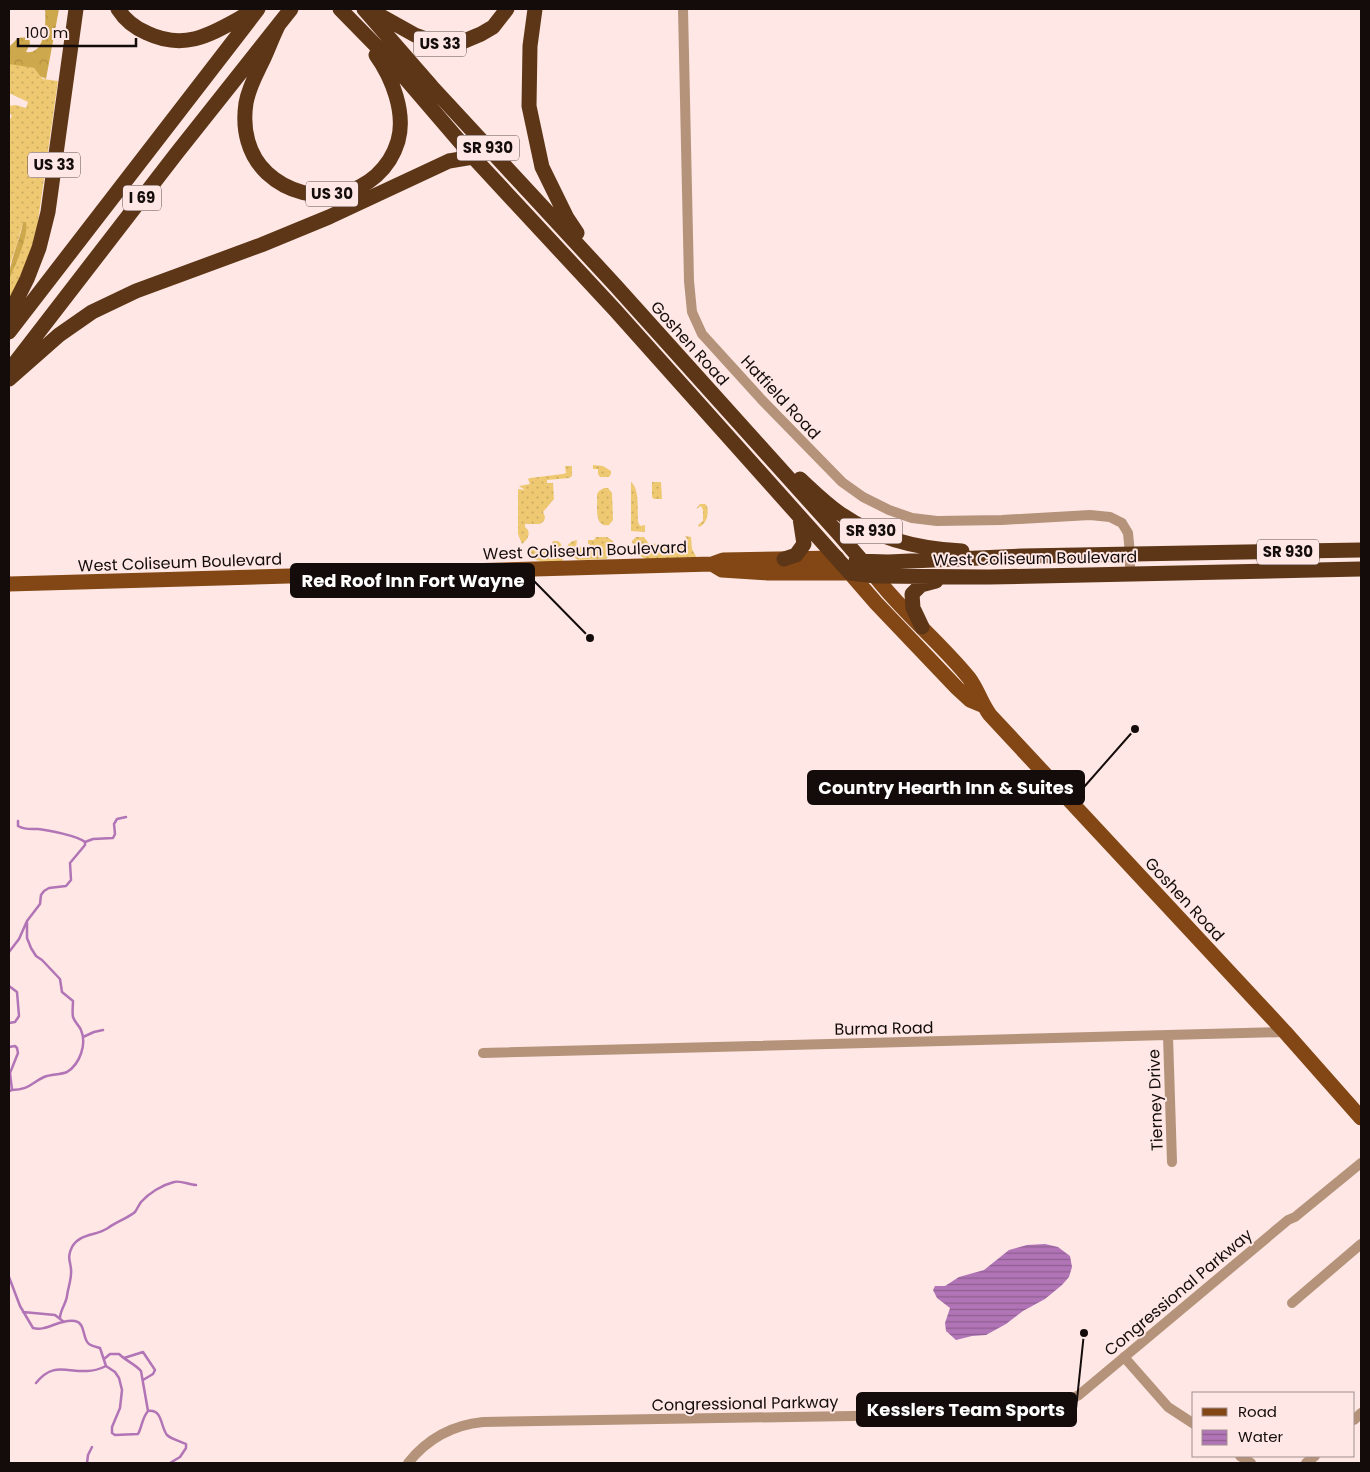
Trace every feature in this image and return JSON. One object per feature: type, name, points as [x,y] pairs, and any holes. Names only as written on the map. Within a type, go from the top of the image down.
[{"type":"highway","name":"US 33","points":[[9,315],[28,279],[39,248],[48,212],[76,9]]},
{"type":"highway","points":[[118,9],[135,28],[153,36],[175,42],[194,40],[215,33],[258,9]]},
{"type":"highway","name":"I 69","points":[[9,332],[258,9]]},
{"type":"highway","name":"I 69","points":[[9,372],[176,154],[292,9]]},
{"type":"highway","name":"Goshen Road","points":[[364,9],[432,87],[615,284],[874,576]]},
{"type":"highway","name":"US 33","points":[[369,9],[380,17],[415,35],[440,44],[462,42],[482,34],[493,27],[507,9]]},
{"type":"highway","points":[[535,9],[530,46],[528,106],[542,167],[567,218],[615,284]]},
{"type":"highway","name":"US 30","points":[[278,26],[251,83],[246,104],[245,125],[248,142],[258,164],[275,180],[294,190],[317,196],[339,194],[358,188],[375,176],[389,158],[398,141],[400,123],[397,98],[382,64],[342,11]]},
{"type":"highway","name":"SR 930","points":[[342,11],[388,58],[473,157],[615,310],[850,573]]},
{"type":"highway","points":[[9,379],[59,335],[92,312],[136,290],[261,245],[329,218],[449,161],[473,157]]},
{"type":"highway","name":"SR 930","points":[[749,435],[838,512],[879,535],[910,544],[954,551],[1023,556]]},
{"type":"highway","points":[[784,559],[796,555],[804,544],[798,514]]},
{"type":"highway","name":"West Coliseum Boulevard","points":[[837,558],[863,562],[1023,556],[1361,550]]},
{"type":"highway","name":"West Coliseum Boulevard","points":[[850,573],[874,576],[954,576],[1361,569]]},
{"type":"highway","points":[[922,627],[913,608],[912,594],[921,585],[954,576]]},
{"type":"main road","name":"West Coliseum Boulevard","points":[[9,584],[712,564],[723,560],[837,558]]},
{"type":"main road","name":"West Coliseum Boulevard","points":[[712,564],[722,570],[768,573],[850,573]]},
{"type":"main road","name":"Goshen Road","points":[[850,573],[957,688],[970,700],[982,705],[1002,729],[1285,1032],[1361,1118]]},
{"type":"main road","name":"Goshen Road","points":[[874,576],[888,594],[922,627],[969,678],[980,694],[982,705]]},
{"type":"street","name":"Hatfield Road","points":[[683,9],[689,281],[692,312],[702,334],[761,399],[842,482],[879,506],[912,518],[937,521],[1104,516],[1116,520],[1125,527],[1129,538],[1130,554]]},
{"type":"street","points":[[1130,554],[1130,574]]},
{"type":"street","name":"Burma Road","points":[[484,1053],[1285,1032]]},
{"type":"street","name":"Tierney Drive","points":[[1168,1036],[1172,1162]]},
{"type":"street","name":"Congressional Parkway","points":[[1288,1220],[1290,1212],[1361,1154]]},
{"type":"street","name":"Congressional Parkway","points":[[411,1459],[429,1441],[442,1433],[459,1426],[484,1422],[1007,1413],[1044,1410],[1065,1403],[1079,1395],[1288,1220],[1295,1217],[1361,1163]]},
{"type":"street","points":[[1292,1303],[1361,1244]]},
{"type":"street","points":[[1124,1357],[1168,1406],[1192,1423]]},
{"type":"shaded area","points":[[15,63],[34,68],[43,79],[58,81],[37,228],[26,267],[9,302],[9,280],[23,242],[26,226],[23,222],[9,267],[9,122],[12,115],[9,114],[9,106],[16,105],[26,108],[28,102],[9,93],[9,64]]},
{"type":"shaded area","points":[[593,465],[603,466],[611,471],[611,474],[609,477],[600,477],[598,469],[593,469]]},
{"type":"shaded area","points":[[565,466],[572,466],[572,476],[569,478],[547,480],[547,483],[553,483],[554,499],[543,512],[544,521],[540,524],[525,524],[529,534],[522,544],[518,534],[518,489],[525,490],[519,486],[530,484],[528,479],[530,478],[566,473]]},
{"type":"shaded area","points":[[631,482],[637,495],[638,522],[640,526],[645,525],[645,532],[631,531]]},
{"type":"shaded area","points":[[652,482],[661,482],[662,499],[654,499],[652,497]]},
{"type":"shaded area","points":[[604,488],[608,488],[612,493],[613,520],[609,525],[601,523],[597,515],[597,494]]},
{"type":"shaded area","points":[[700,504],[707,506],[708,512],[706,521],[699,527],[698,525],[703,521],[703,510],[701,506],[696,509]]},
{"type":"shaded area","points":[[685,536],[691,537],[692,549],[697,558],[646,559],[637,552],[632,541],[636,537],[644,537],[649,544],[684,543],[688,541]]},
{"type":"shaded area","points":[[596,537],[607,537],[613,541],[614,551],[606,559],[578,560],[567,553],[567,546],[572,541],[577,540],[576,547],[588,547],[590,544],[588,544],[588,540],[594,540]]},
{"type":"shaded area","points":[[553,541],[558,541],[561,544],[563,561],[539,561],[526,554],[529,550],[551,548]]},
{"type":"green space","points":[[45,9],[59,9],[46,79],[40,76],[34,68],[9,64],[9,47],[18,38],[29,37],[30,44],[26,52],[33,52],[38,48],[45,29]]},
{"type":"green space","points":[[23,222],[26,222],[25,235],[21,251],[9,280],[9,273]]},
{"type":"water","points":[[1045,1244],[1058,1247],[1070,1256],[1072,1267],[1069,1277],[1062,1285],[1045,1299],[986,1335],[956,1340],[946,1331],[945,1323],[950,1308],[937,1298],[933,1290],[935,1286],[945,1286],[959,1277],[984,1270],[1009,1250],[1027,1245]]},
{"type":"waterway","points":[[85,842],[93,839],[113,838],[115,834],[114,824],[117,819],[126,817]]},
{"type":"waterway","points":[[9,952],[19,939],[27,921],[40,904],[41,895],[44,891],[49,888],[66,886],[71,880],[70,863],[85,845],[85,842],[70,836],[18,826],[18,821]]},
{"type":"waterway","points":[[12,1090],[26,1087],[47,1076],[67,1072],[76,1064],[83,1047],[83,1035],[73,1017],[73,1001],[62,992],[60,979],[36,956],[31,948],[27,938],[27,921]]},
{"type":"waterway","points":[[9,986],[17,992],[19,1016],[15,1022],[9,1023]]},
{"type":"waterway","points":[[83,1037],[103,1030]]},
{"type":"waterway","points":[[9,1047],[15,1046],[18,1053],[10,1073],[12,1090],[9,1091]]},
{"type":"waterway","points":[[60,1318],[70,1279],[69,1258],[75,1242],[103,1231],[132,1214],[144,1199],[160,1187],[177,1182],[196,1185]]},
{"type":"waterway","points":[[9,1277],[20,1306],[33,1328],[38,1329],[64,1321],[75,1321],[81,1325],[87,1342],[100,1348],[106,1366],[115,1372],[119,1378],[122,1390],[120,1408],[112,1427],[112,1433],[115,1435],[138,1434],[146,1414],[148,1411],[153,1411],[159,1415],[167,1435],[186,1444],[186,1448],[180,1457],[170,1463]]},
{"type":"waterway","points":[[23,1312],[55,1315],[64,1322]]},
{"type":"waterway","points":[[124,1358],[143,1352],[155,1370],[153,1374],[143,1380]]},
{"type":"waterway","points":[[104,1359],[110,1354],[119,1354],[141,1371],[148,1411]]},
{"type":"waterway","points":[[36,1383],[42,1376],[54,1370],[90,1371],[106,1366]]},
{"type":"waterway","points":[[87,1463],[92,1447]]},
{"type":"place","name":"Red Roof Inn Fort Wayne","points":[[590,638]]},
{"type":"place","name":"Country Hearth Inn & Suites","points":[[1135,729]]},
{"type":"place","name":"Kesslers Team Sports","points":[[1084,1333]]}]
